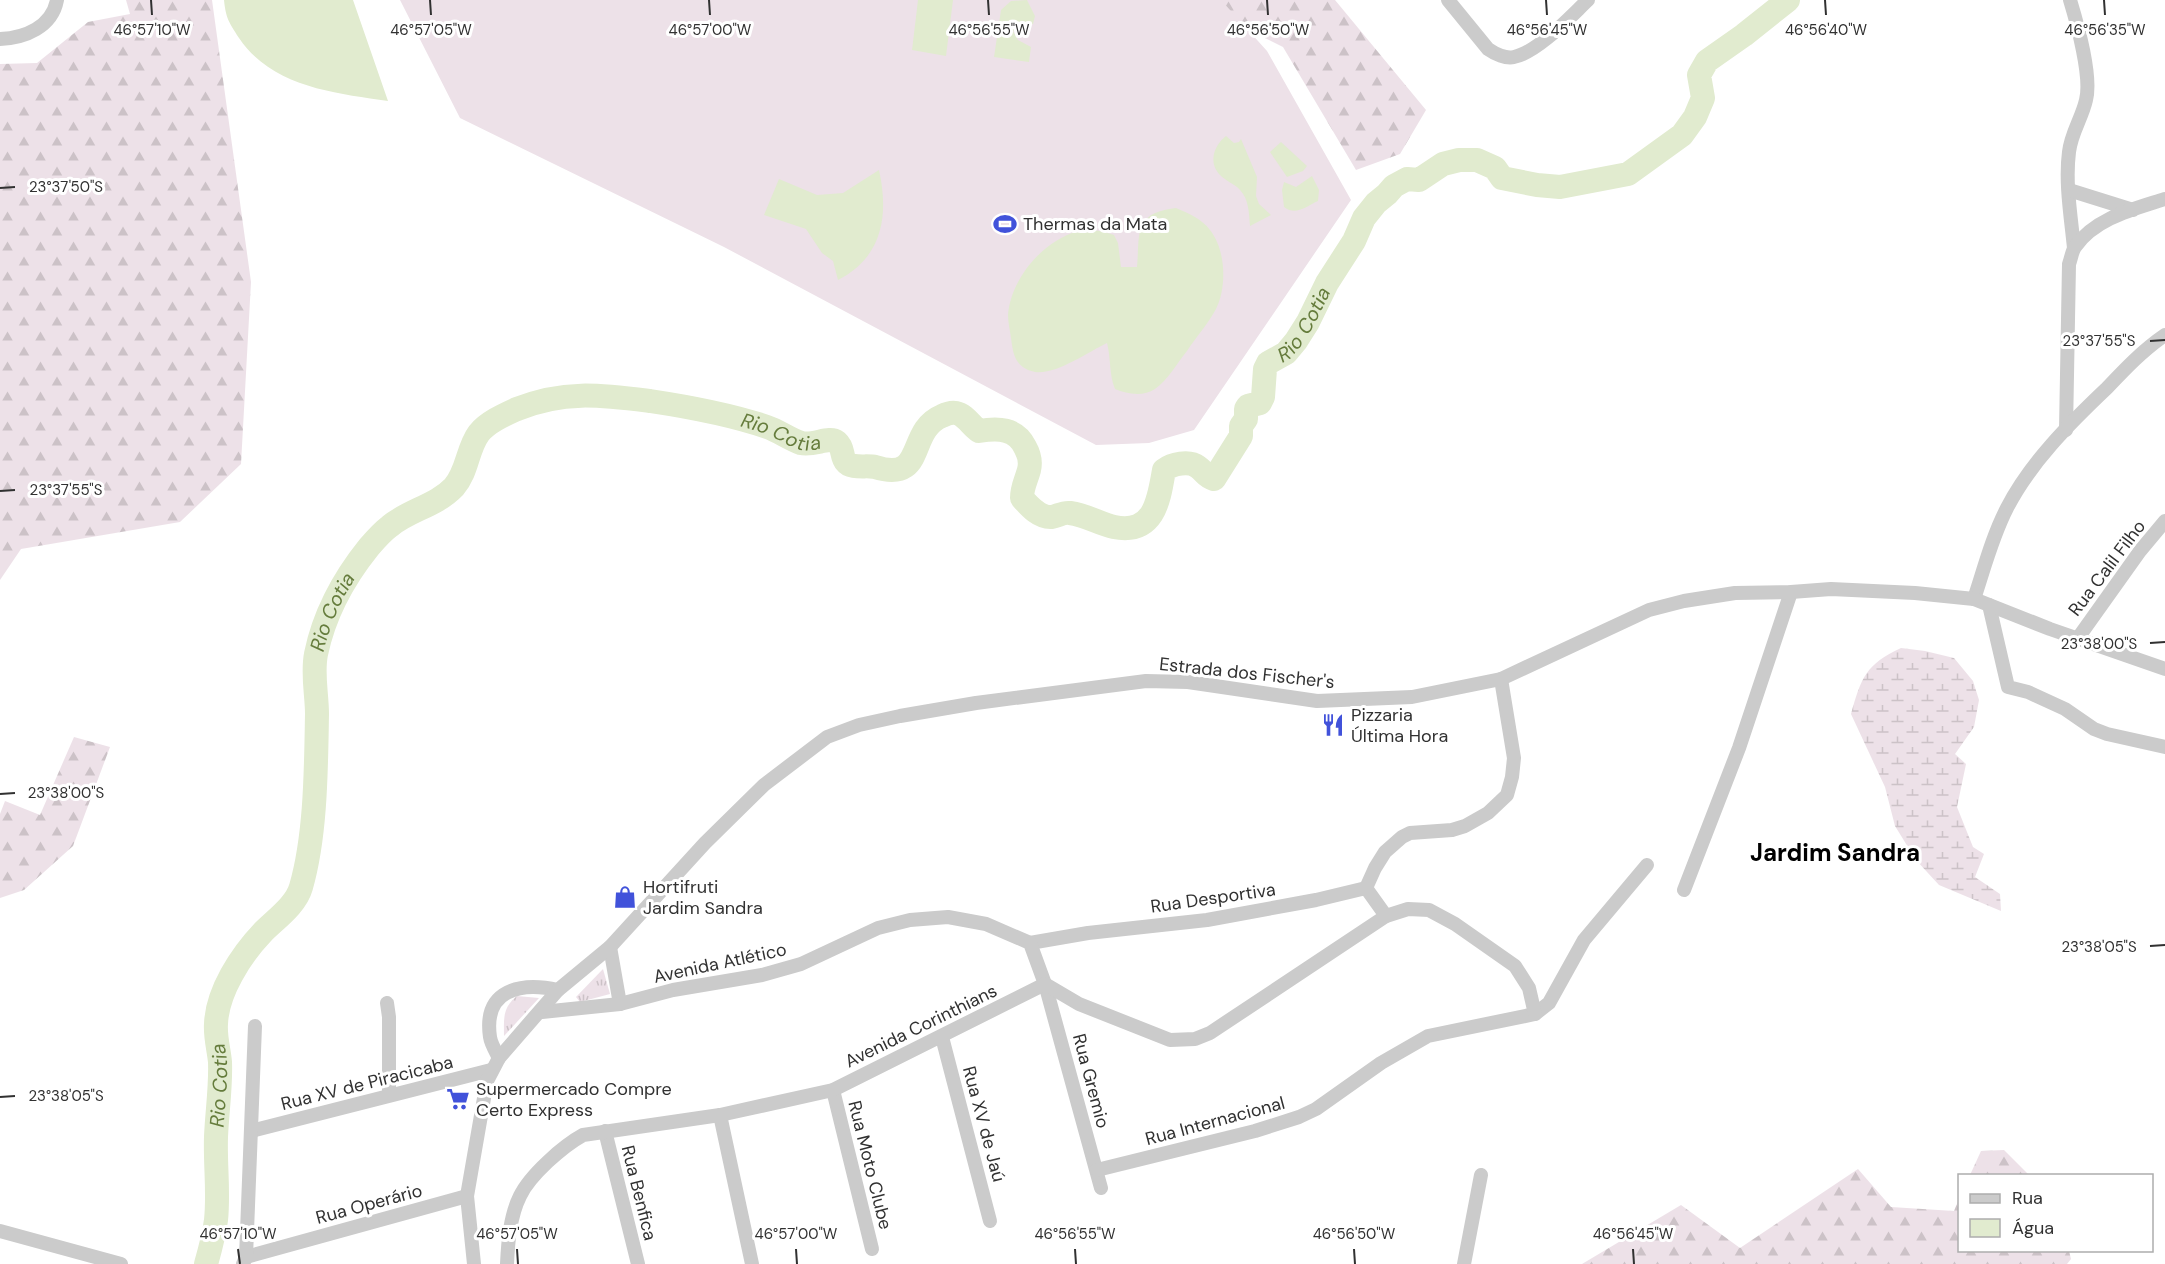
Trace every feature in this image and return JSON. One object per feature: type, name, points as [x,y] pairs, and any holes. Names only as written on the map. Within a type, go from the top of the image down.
[{"type":"street","points":[[0,39],[12,39],[29,33],[50,20],[57,0]]},
{"type":"street","points":[[1448,0],[1488,49],[1495,54],[1513,58],[1527,52],[1556,31],[1588,0]]},
{"type":"street","points":[[2066,430],[2069,264],[2074,248],[2069,190],[2069,150],[2086,100],[2087,90],[2080,42],[2070,0]]},
{"type":"street","points":[[2069,190],[2133,210]]},
{"type":"street","points":[[2074,248],[2090,230],[2133,210],[2165,199]]},
{"type":"street","points":[[1974,599],[1992,542],[2007,508],[2032,469],[2066,430],[2140,354],[2165,335]]},
{"type":"street","name":"Rua Calil Filho","points":[[2078,638],[2140,551],[2165,521]]},
{"type":"street","name":"Estrada dos Fischer's","points":[[474,1264],[466,1196],[487,1081],[495,1064],[524,1028],[542,1012],[558,990],[610,947],[705,843],[764,785],[827,737],[859,725],[976,703],[1146,681],[1188,682],[1327,700],[1412,697],[1501,679],[1649,610],[1684,601],[1735,594],[1831,589],[1915,593],[1974,599],[2050,629],[2165,669]]},
{"type":"street","points":[[1684,890],[1739,748],[1791,592]]},
{"type":"street","points":[[1989,605],[2008,687],[2065,709],[2094,729],[2107,734],[2165,747]]},
{"type":"street","points":[[1386,916],[1366,888],[1385,852],[1410,833],[1452,830],[1465,826],[1488,813],[1507,795],[1514,758],[1501,679]]},
{"type":"street","points":[[1030,943],[1045,984],[1079,1004],[1170,1040],[1195,1039],[1210,1033],[1386,916],[1408,909],[1429,910],[1455,924],[1515,966],[1529,988],[1535,1014],[1549,1003],[1584,940],[1647,865]]},
{"type":"street","name":"Rua Desportiva","points":[[1030,943],[1088,933],[1208,920],[1306,902],[1366,888]]},
{"type":"street","name":"Avenida Atlético","points":[[542,1012],[620,1004],[673,990],[762,975],[792,966],[878,928],[910,920],[948,917],[986,924],[1030,943]]},
{"type":"street","points":[[610,947],[620,1004]]},
{"type":"street","name":"Avenida Corinthians","points":[[507,1264],[510,1230],[520,1195],[540,1170],[565,1145],[583,1135],[720,1115],[833,1090],[1045,984]]},
{"type":"street","name":"Rua Gremio","points":[[1045,984],[1101,1188]]},
{"type":"street","points":[[495,1064],[490,1038],[490,1016],[492,1007],[498,998],[508,991],[523,987],[541,986],[558,990]]},
{"type":"street","points":[[387,1003],[389,1094]]},
{"type":"street","name":"Rua Internacional","points":[[1097,1170],[1255,1131],[1299,1117],[1410,1045],[1428,1036],[1535,1014]]},
{"type":"street","points":[[244,1260],[255,1026]]},
{"type":"street","name":"Rua XV de Jaú","points":[[942,1037],[990,1221]]},
{"type":"street","name":"Rua XV de Piracicaba","points":[[251,1131],[495,1064]]},
{"type":"street","name":"Rua Moto Clube","points":[[833,1090],[872,1249]]},
{"type":"street","points":[[720,1115],[752,1264]]},
{"type":"street","name":"Rua Benfica","points":[[605,1131],[638,1264]]},
{"type":"street","points":[[1464,1264],[1481,1175]]},
{"type":"street","name":"Rua Operário","points":[[244,1260],[466,1196]]},
{"type":"street","points":[[0,1231],[121,1264]]},
{"type":"green space","points":[[126,0],[212,0],[251,282],[241,464],[180,522],[21,549],[0,580],[0,64],[37,63],[88,22],[130,14]]},
{"type":"green space","name":"Thermas da Mata","points":[[400,0],[1221,0],[1267,51],[1351,200],[1194,430],[1149,443],[1096,445],[724,247],[460,118]]},
{"type":"green space","points":[[1190,0],[1335,0],[1426,110],[1400,154],[1356,170],[1283,47]]},
{"type":"green space","points":[[1901,648],[1954,658],[1973,681],[1979,700],[1974,727],[1955,754],[1966,764],[1957,807],[1973,847],[1984,854],[1975,877],[2000,894],[2001,911],[1939,885],[1916,860],[1895,826],[1885,787],[1851,714],[1858,691],[1872,666]]},
{"type":"green space","points":[[74,737],[110,747],[73,846],[24,890],[0,898],[0,814],[5,801],[40,815]]},
{"type":"green space","points":[[603,969],[610,994],[580,1002],[576,997]]},
{"type":"green space","points":[[517,996],[539,998],[504,1036],[506,1009]]},
{"type":"green space","points":[[2004,1150],[2028,1174],[1970,1174],[1981,1151]]},
{"type":"green space","points":[[1858,1169],[1891,1207],[1954,1211],[1958,1201],[1958,1252],[2069,1252],[2071,1259],[2067,1264],[1582,1264],[1681,1205],[1740,1248]]},
{"type":"water","points":[[224,0],[353,0],[388,101],[347,95],[306,85],[269,67],[239,38],[228,20]]},
{"type":"water","points":[[918,0],[953,0],[946,56],[912,50]]},
{"type":"water","points":[[1027,0],[1035,16],[1033,24],[1013,31],[1018,40],[1031,47],[1029,62],[994,57],[1001,10],[1011,1]]},
{"type":"water","points":[[1226,136],[1234,143],[1241,139],[1257,177],[1256,196],[1259,204],[1271,215],[1250,226],[1248,207],[1243,194],[1219,174],[1214,163],[1213,157],[1217,146]]},
{"type":"water","points":[[1281,142],[1307,166],[1303,171],[1287,177],[1270,152]]},
{"type":"water","points":[[879,170],[883,203],[879,233],[865,259],[853,271],[838,280],[833,261],[822,253],[806,229],[764,215],[779,179],[817,195],[843,193]]},
{"type":"water","points":[[1312,176],[1319,190],[1318,201],[1297,211],[1284,207],[1282,190],[1284,182],[1296,187]]},
{"type":"water","points":[[1176,208],[1190,214],[1210,230],[1222,258],[1223,280],[1220,300],[1213,315],[1164,381],[1150,392],[1140,394],[1115,389],[1107,343],[1052,370],[1035,372],[1019,364],[1013,350],[1009,324],[1010,301],[1022,275],[1041,252],[1065,236],[1082,230],[1096,230],[1114,235],[1118,243],[1121,267],[1137,267],[1139,235],[1146,220],[1162,211]]},
{"type":"waterway","name":"Rio Cotia","points":[[206,1264],[217,1210],[216,1137],[220,1071],[216,1034],[217,1012],[226,987],[239,963],[263,932],[295,900],[301,887],[310,846],[314,801],[317,714],[315,662],[324,625],[343,584],[369,547],[397,521],[439,499],[454,487],[459,481],[475,439],[487,425],[517,409],[551,399],[599,396],[650,401],[738,418],[771,429],[801,443],[834,440],[839,444],[844,460],[848,464],[891,470],[902,468],[910,462],[931,423],[945,415],[956,413],[963,416],[979,431],[1006,431],[1017,436],[1028,452],[1030,464],[1022,498],[1039,514],[1052,517],[1070,513],[1114,527],[1138,526],[1147,520],[1157,503],[1164,470],[1167,468],[1190,464],[1214,479],[1241,436],[1241,426],[1246,419],[1246,409],[1248,406],[1260,403],[1263,397],[1265,369],[1268,363],[1286,353],[1296,341],[1327,283],[1354,241],[1364,218],[1394,186],[1407,179],[1419,180],[1443,164],[1459,160],[1477,160],[1495,168],[1502,178],[1560,187],[1628,174],[1682,135],[1695,117],[1703,98],[1699,75],[1707,61],[1788,0]]},
{"type":"place","name":"Thermas da Mata","points":[[1005,224]]},
{"type":"place","name":"Pizzaria Última Hora","points":[[1333,725]]},
{"type":"place","name":"Hortifruti Jardim Sandra","points":[[625,897]]},
{"type":"place","name":"Supermercado Compre Certo Express","points":[[458,1099]]},
{"type":"district","name":"Jardim Sandra","points":[[1835,853]]}]
